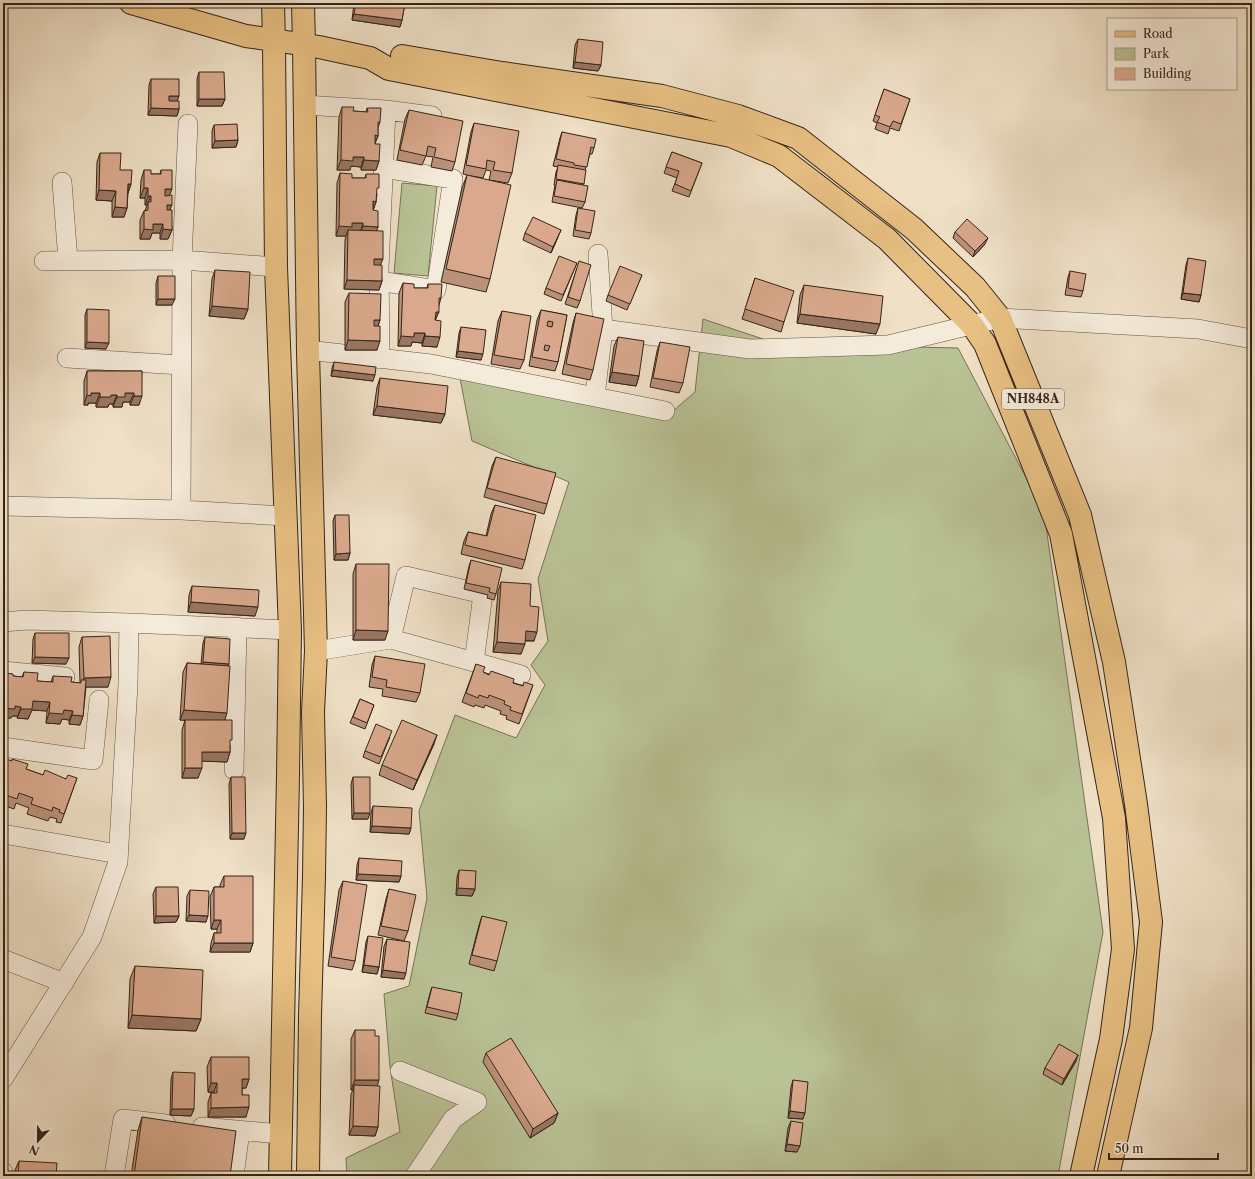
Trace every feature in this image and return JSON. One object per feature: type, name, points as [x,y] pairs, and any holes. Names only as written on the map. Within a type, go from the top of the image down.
[{"type":"main road","points":[[131,3],[246,36],[304,44]]},
{"type":"main road","points":[[273,3],[276,267],[290,630],[280,1176]]},
{"type":"main road","points":[[303,3],[308,352],[316,652],[313,712],[314,837],[308,1176]]},
{"type":"main road","name":"NH848A","points":[[304,44],[370,58],[389,69],[731,136],[779,156],[887,239],[972,325],[985,344],[1061,534],[1114,818],[1123,949],[1110,1039],[1081,1176]]},
{"type":"main road","name":"NH848A","points":[[370,58],[390,54],[502,73],[662,96],[738,116],[798,138],[914,229],[975,287],[1000,318],[1080,515],[1114,662],[1136,804],[1151,922],[1141,1028],[1108,1176]]},
{"type":"main road","points":[[290,630],[315,630]]},
{"type":"street","points":[[304,105],[386,110],[448,119]]},
{"type":"street","points":[[380,358],[379,281],[386,110]]},
{"type":"street","points":[[181,510],[182,260],[188,124]]},
{"type":"street","points":[[379,281],[436,290],[460,180],[383,168]]},
{"type":"street","points":[[62,182],[68,261]]},
{"type":"street","points":[[595,396],[603,329],[598,254]]},
{"type":"street","points":[[44,261],[182,260],[276,267]]},
{"type":"street","points":[[603,329],[750,349],[888,345],[1000,318],[1198,329],[1252,339]]},
{"type":"street","points":[[308,352],[316,351],[431,364],[666,410]]},
{"type":"street","points":[[67,358],[181,365]]},
{"type":"street","points":[[3,506],[181,510],[285,516]]},
{"type":"street","points":[[391,639],[406,576],[483,594],[474,662]]},
{"type":"street","points":[[3,622],[26,620],[290,630]]},
{"type":"street","points":[[3,1079],[92,937],[118,862],[128,684],[129,624]]},
{"type":"street","points":[[234,770],[237,627]]},
{"type":"street","points":[[316,652],[391,639],[522,675]]},
{"type":"street","points":[[3,671],[65,677]]},
{"type":"street","points":[[3,747],[93,760],[99,700]]},
{"type":"street","points":[[3,834],[118,854]]},
{"type":"street","points":[[3,959],[64,983]]},
{"type":"street","points":[[400,1071],[477,1102],[453,1118],[415,1176]]},
{"type":"street","points":[[114,1176],[122,1119],[281,1134]]},
{"type":"street","points":[[234,1176],[240,1131]]},
{"type":"green space","points":[[402,183],[437,186],[428,276],[394,273]]},
{"type":"green space","points":[[703,319],[778,344],[958,348],[1044,512],[1103,932],[1058,1176],[347,1176],[346,1158],[400,1132],[390,1067],[384,994],[409,986],[427,898],[419,811],[455,715],[516,738],[545,685],[531,665],[548,641],[538,579],[569,482],[472,441],[459,373],[672,412],[695,392]]},
{"type":"building","points":[[356,3],[405,3],[402,20],[354,14]]},
{"type":"building","points":[[578,39],[603,42],[601,65],[575,62]]},
{"type":"building","points":[[199,72],[224,72],[225,99],[199,99]]},
{"type":"building","points":[[151,79],[179,79],[179,96],[169,96],[169,101],[179,101],[179,109],[151,108]]},
{"type":"building","points":[[884,89],[910,99],[901,124],[893,121],[890,127],[877,122],[880,117],[875,115]]},
{"type":"building","points":[[342,107],[354,107],[353,111],[368,112],[367,108],[381,108],[380,122],[378,122],[378,136],[375,135],[375,144],[380,144],[379,161],[364,160],[364,157],[353,157],[353,161],[341,160]]},
{"type":"building","points":[[409,110],[463,121],[455,162],[434,157],[436,148],[428,146],[426,156],[400,150]]},
{"type":"building","points":[[474,123],[519,131],[512,173],[493,170],[495,162],[487,160],[486,169],[466,165]]},
{"type":"building","points":[[237,124],[238,140],[215,141],[214,125]]},
{"type":"building","points":[[562,132],[596,139],[594,148],[591,147],[587,167],[574,165],[574,163],[556,159]]},
{"type":"building","points":[[672,152],[702,163],[691,191],[675,184],[679,171],[666,167]]},
{"type":"building","points":[[100,153],[121,153],[120,170],[132,170],[131,184],[128,184],[127,208],[115,207],[116,191],[99,190]]},
{"type":"building","points":[[558,165],[586,170],[584,184],[556,179]]},
{"type":"building","points":[[144,170],[151,170],[151,174],[161,174],[161,170],[172,170],[172,189],[165,189],[165,196],[172,195],[172,205],[167,205],[167,210],[172,210],[172,230],[163,229],[163,224],[153,224],[153,230],[144,229],[144,211],[148,210],[148,202],[151,202],[151,196],[148,196],[148,188],[144,188]]},
{"type":"building","points":[[340,173],[352,174],[352,178],[366,178],[366,174],[379,174],[379,188],[377,188],[376,202],[373,201],[373,210],[378,211],[378,227],[363,226],[363,223],[352,223],[352,227],[339,226]]},
{"type":"building","points":[[467,175],[511,185],[490,279],[446,269]]},
{"type":"building","points":[[557,180],[588,186],[585,202],[554,196]]},
{"type":"building","points":[[578,208],[595,211],[591,233],[575,230]]},
{"type":"building","points":[[533,217],[561,230],[553,247],[525,233]]},
{"type":"building","points":[[967,219],[988,238],[975,251],[955,232]]},
{"type":"building","points":[[348,230],[383,231],[383,259],[374,259],[374,265],[382,265],[382,281],[347,280]]},
{"type":"building","points":[[559,256],[577,263],[563,295],[546,288]]},
{"type":"building","points":[[1188,258],[1206,261],[1201,295],[1183,293]]},
{"type":"building","points":[[579,261],[591,265],[580,301],[568,297]]},
{"type":"building","points":[[620,266],[642,275],[630,304],[608,295]]},
{"type":"building","points":[[215,270],[250,272],[248,309],[212,306]]},
{"type":"building","points":[[1070,271],[1086,274],[1083,291],[1068,288]]},
{"type":"building","points":[[158,276],[175,276],[175,299],[158,299]]},
{"type":"building","points":[[755,278],[794,291],[784,322],[745,309]]},
{"type":"building","points":[[403,283],[414,284],[414,288],[428,288],[428,284],[442,284],[441,298],[439,298],[439,312],[436,312],[435,320],[441,321],[440,337],[425,336],[425,333],[414,333],[414,337],[401,336]]},
{"type":"building","points":[[804,285],[883,296],[880,324],[800,314]]},
{"type":"building","points":[[349,293],[381,294],[380,320],[374,320],[374,326],[380,326],[380,341],[348,340]]},
{"type":"building","points":[[87,309],[109,310],[109,343],[87,342]]},
{"type":"building","points":[[541,310],[567,315],[558,362],[532,357]],"holes":[[[548,321],[553,322],[552,327],[547,326]],[[545,345],[550,346],[548,351],[544,350]]]},
{"type":"building","points":[[502,311],[531,316],[524,360],[494,355]]},
{"type":"building","points":[[576,313],[604,319],[593,370],[566,364]]},
{"type":"building","points":[[461,327],[486,330],[483,354],[458,351]]},
{"type":"building","points":[[618,337],[644,341],[639,376],[612,372]]},
{"type":"building","points":[[660,342],[690,347],[683,383],[653,378]]},
{"type":"building","points":[[334,362],[376,367],[375,375],[333,370]]},
{"type":"building","points":[[87,371],[142,371],[142,396],[134,396],[134,393],[125,393],[125,397],[111,395],[111,397],[100,397],[100,393],[91,393],[91,396],[87,395]]},
{"type":"building","points":[[380,378],[448,386],[445,414],[377,406]]},
{"type":"building","points":[[496,457],[556,473],[547,504],[487,488]]},
{"type":"building","points":[[495,505],[536,515],[525,560],[465,545],[468,532],[487,536]]},
{"type":"building","points":[[335,515],[349,515],[350,553],[336,554]]},
{"type":"building","points":[[471,560],[502,568],[496,594],[489,592],[490,588],[466,583]]},
{"type":"building","points":[[356,564],[389,564],[388,631],[356,630]]},
{"type":"building","points":[[501,582],[531,584],[530,606],[539,607],[537,632],[526,631],[525,644],[497,642]]},
{"type":"building","points":[[192,586],[259,590],[258,607],[191,602]]},
{"type":"building","points":[[35,633],[69,633],[69,658],[35,657]]},
{"type":"building","points":[[110,636],[111,677],[84,678],[82,637]]},
{"type":"building","points":[[205,637],[230,639],[229,664],[203,662]]},
{"type":"building","points":[[375,656],[425,664],[420,693],[386,687],[387,680],[372,677]]},
{"type":"building","points":[[187,663],[230,666],[227,713],[184,710]]},
{"type":"building","points":[[476,664],[485,667],[483,672],[489,675],[491,671],[514,679],[513,683],[523,686],[524,682],[533,685],[522,714],[510,710],[511,707],[504,704],[505,701],[489,695],[488,698],[479,695],[478,698],[466,693]]},
{"type":"building","points":[[24,672],[38,673],[37,681],[53,682],[53,676],[72,677],[71,682],[81,683],[81,680],[86,680],[83,716],[72,715],[73,711],[64,710],[63,714],[49,713],[50,702],[33,701],[32,709],[21,709],[21,707],[15,706],[15,709],[3,708],[5,673],[23,677]]},
{"type":"building","points":[[360,699],[374,705],[367,723],[353,717]]},
{"type":"building","points":[[185,720],[232,720],[232,740],[230,740],[230,752],[202,752],[202,768],[185,768]]},
{"type":"building","points":[[402,720],[437,735],[417,780],[382,765]]},
{"type":"building","points":[[376,724],[392,731],[381,757],[365,751]]},
{"type":"building","points":[[3,758],[28,764],[26,769],[43,775],[45,770],[66,779],[68,775],[77,778],[64,814],[59,812],[60,810],[53,807],[52,811],[31,804],[33,798],[19,793],[17,799],[3,794]]},
{"type":"building","points":[[231,777],[245,777],[246,833],[232,833]]},
{"type":"building","points":[[353,777],[370,777],[370,813],[354,813]]},
{"type":"building","points":[[373,806],[412,808],[411,828],[372,826]]},
{"type":"building","points":[[359,858],[402,861],[401,876],[358,874]]},
{"type":"building","points":[[459,870],[476,871],[475,889],[458,888]]},
{"type":"building","points":[[224,876],[253,876],[253,943],[214,943],[214,933],[221,933],[221,920],[214,920],[214,887],[224,887]]},
{"type":"building","points":[[343,881],[367,885],[355,961],[331,957]]},
{"type":"building","points":[[156,887],[178,887],[179,916],[156,916]]},
{"type":"building","points":[[389,889],[416,895],[408,931],[381,926]]},
{"type":"building","points":[[190,890],[209,891],[208,916],[189,915]]},
{"type":"building","points":[[482,916],[507,922],[497,961],[472,955]]},
{"type":"building","points":[[368,936],[383,938],[379,967],[364,965]]},
{"type":"building","points":[[387,939],[410,942],[406,973],[383,970]]},
{"type":"building","points":[[135,966],[203,970],[201,1019],[132,1015]]},
{"type":"building","points":[[432,987],[462,993],[458,1014],[427,1007]]},
{"type":"building","points":[[355,1030],[375,1030],[375,1036],[379,1036],[379,1080],[355,1080]]},
{"type":"building","points":[[511,1038],[558,1113],[533,1129],[486,1053]]},
{"type":"building","points":[[1059,1044],[1078,1055],[1064,1079],[1045,1068]]},
{"type":"building","points":[[211,1057],[249,1057],[249,1079],[242,1079],[242,1095],[249,1095],[249,1107],[211,1108],[211,1093],[217,1093],[217,1083],[211,1083]]},
{"type":"building","points":[[173,1072],[195,1073],[194,1109],[172,1109]]},
{"type":"building","points":[[793,1080],[808,1082],[805,1113],[790,1111]]},
{"type":"building","points":[[354,1085],[380,1086],[378,1127],[353,1126]]},
{"type":"building","points":[[142,1117],[236,1131],[230,1176],[134,1176]]},
{"type":"building","points":[[791,1121],[803,1123],[800,1146],[787,1144]]},
{"type":"building","points":[[19,1161],[57,1163],[56,1176],[18,1176]]}]
